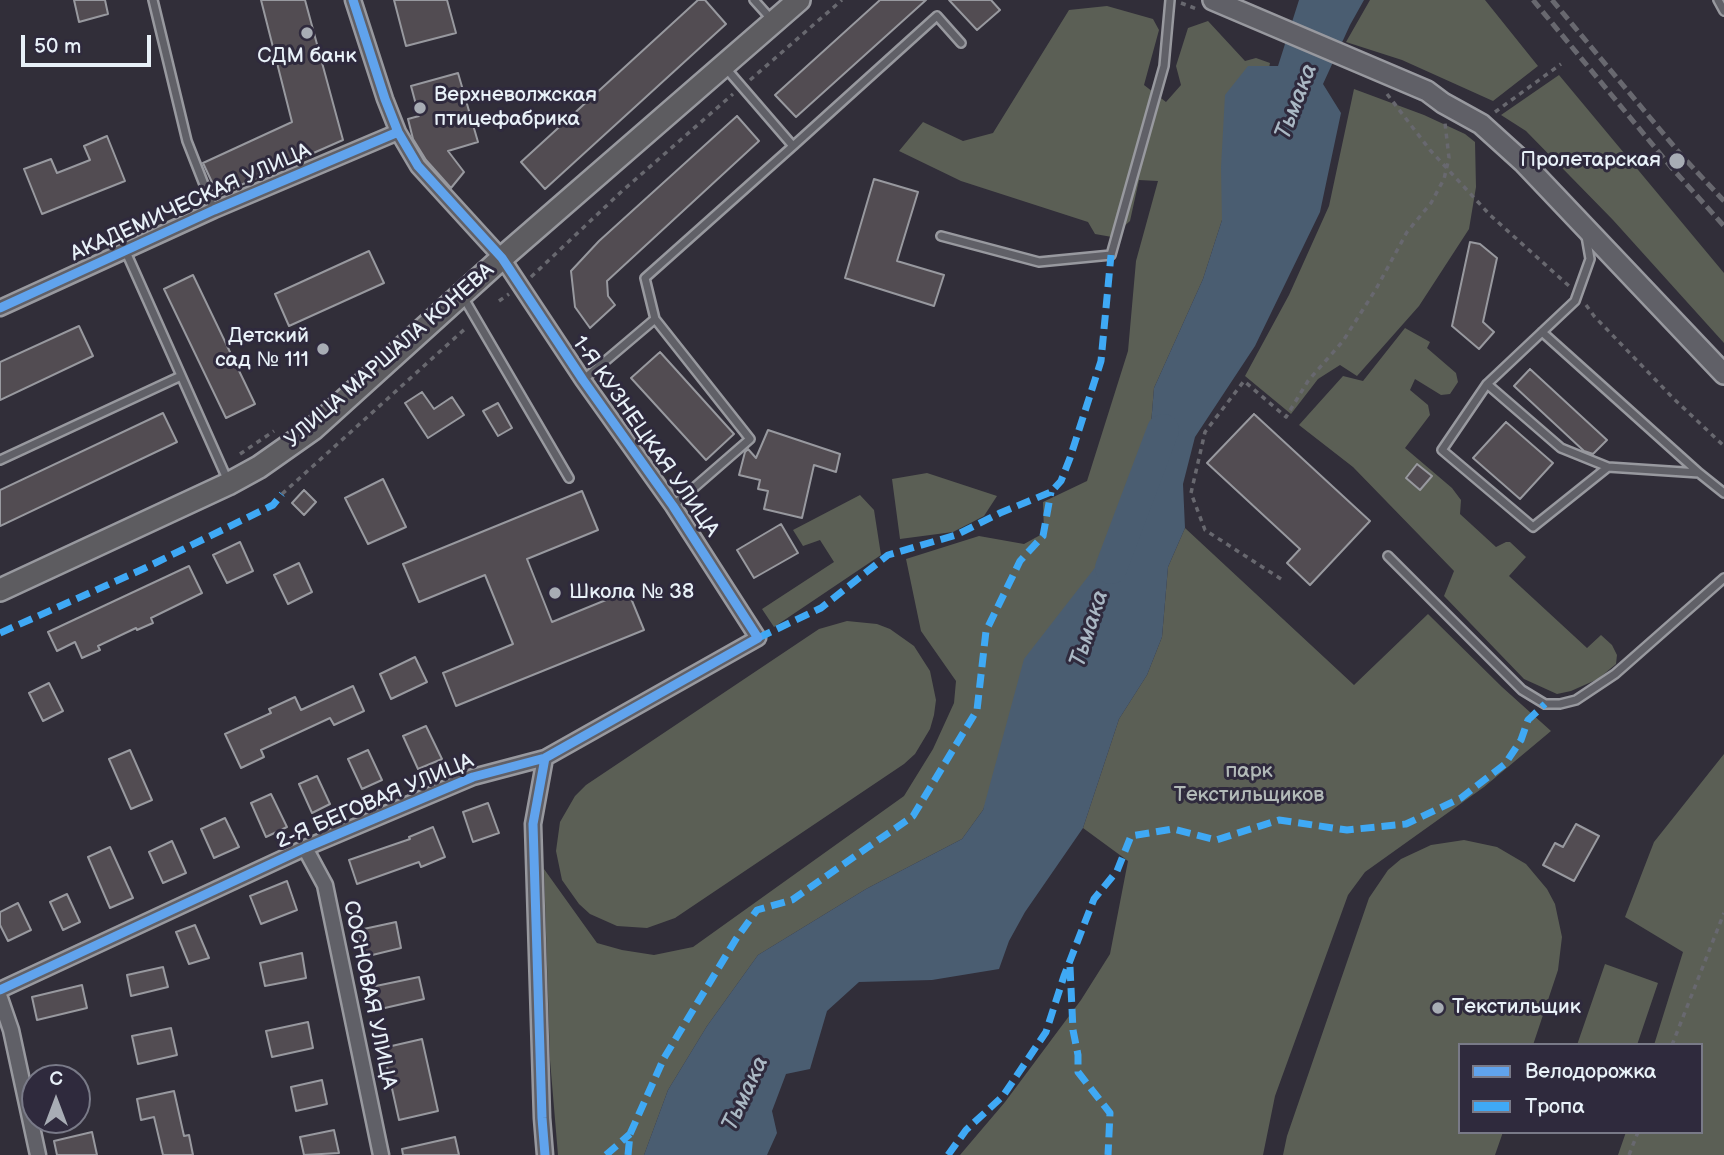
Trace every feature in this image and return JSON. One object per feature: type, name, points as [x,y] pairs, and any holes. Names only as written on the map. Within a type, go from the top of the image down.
[{"type":"main road","name":"УЛИЦА МАРШАЛА КОНЕВА","points":[[0,590],[225,475],[259,467],[313,429],[502,258],[799,0]]},
{"type":"main road","points":[[1213,0],[1427,91],[1443,103],[1469,116],[1504,143],[1724,374]]},
{"type":"street","name":"1-Я КУЗНЕЦКАЯ УЛИЦА","points":[[354,0],[385,99],[398,132],[418,166],[502,258],[583,380],[673,506],[758,638]]},
{"type":"street","name":"АКАДЕМИЧЕСКАЯ УЛИЦА","points":[[0,308],[214,210],[398,132]]},
{"type":"street","name":"2-Я БЕГОВАЯ УЛИЦА","points":[[0,990],[305,848],[473,777],[545,758],[758,638]]},
{"type":"street","points":[[545,758],[533,824],[545,1155]]},
{"type":"street","name":"СОСНОВАЯ УЛИЦА","points":[[305,848],[325,885],[381,1155]]},
{"type":"street","points":[[0,999],[11,1030],[38,1155]]},
{"type":"lane","points":[[153,0],[187,141],[214,210]]},
{"type":"lane","points":[[754,0],[774,22]]},
{"type":"lane","points":[[941,236],[1039,262],[1111,255],[1164,66],[1170,0]]},
{"type":"lane","points":[[1718,0],[1724,11]]},
{"type":"lane","points":[[673,506],[750,439],[655,319],[645,278],[937,16],[961,43]]},
{"type":"lane","points":[[723,66],[793,146]]},
{"type":"lane","points":[[1585,229],[1590,259],[1575,302],[1487,384],[1442,450],[1533,527],[1608,467]]},
{"type":"lane","points":[[126,252],[225,475]]},
{"type":"lane","points":[[462,295],[569,478]]},
{"type":"lane","points":[[583,380],[655,319]]},
{"type":"lane","points":[[1542,332],[1724,493]]},
{"type":"lane","points":[[0,460],[181,376]]},
{"type":"lane","points":[[1487,384],[1561,448],[1608,467],[1699,473]]},
{"type":"lane","points":[[1388,556],[1522,690],[1545,704],[1560,704],[1576,699],[1615,674],[1724,578]]},
{"type":"path","points":[[499,301],[521,287],[621,192],[842,0]]},
{"type":"path","points":[[1493,114],[1561,64]]},
{"type":"path","points":[[1383,90],[1447,168],[1490,215],[1577,293],[1594,316],[1674,399],[1724,446]]},
{"type":"path","points":[[1281,579],[1205,530],[1192,493],[1205,432],[1244,381],[1286,417],[1308,382],[1343,341],[1370,300],[1407,232],[1431,203],[1447,168],[1449,158],[1443,103]]},
{"type":"path","points":[[282,494],[476,319]]},
{"type":"path","points":[[225,475],[283,425]]},
{"type":"path","points":[[1673,1043],[1724,913]]},
{"type":"path","points":[[1629,1155],[1637,1134]]},
{"type":"green space","points":[[1370,0],[1485,0],[1538,66],[1493,101],[1402,60],[1346,42]]},
{"type":"green space","points":[[1107,6],[1153,19],[1159,30],[1144,85],[1166,102],[1181,85],[1176,66],[1188,28],[1208,21],[1245,61],[1256,58],[1270,63],[1242,198],[1222,220],[1203,279],[1154,388],[1147,473],[1125,529],[1077,593],[983,810],[962,839],[866,889],[758,955],[707,1026],[668,1090],[644,1155],[558,1155],[550,1060],[544,869],[597,943],[654,955],[693,947],[904,796],[933,749],[954,703],[956,681],[921,631],[906,559],[979,536],[1024,544],[1044,533],[1043,502],[1087,481],[1128,351],[1136,261],[1158,181],[1139,180],[1130,221],[1112,237],[1095,234],[1088,222],[961,181],[899,151],[923,122],[963,141],[993,133],[1069,10]]},
{"type":"green space","points":[[1559,75],[1724,273],[1724,343],[1613,220],[1526,131],[1501,115]]},
{"type":"green space","points":[[1354,89],[1424,115],[1465,134],[1475,142],[1476,187],[1469,229],[1419,306],[1357,376],[1340,365],[1318,379],[1291,414],[1245,376],[1289,295],[1329,206]]},
{"type":"green space","points":[[1405,328],[1430,342],[1427,348],[1456,373],[1458,382],[1450,394],[1441,395],[1415,379],[1410,390],[1428,405],[1430,415],[1405,448],[1452,488],[1461,500],[1460,514],[1496,547],[1510,542],[1526,557],[1509,576],[1587,648],[1601,635],[1612,645],[1617,655],[1616,664],[1598,679],[1557,694],[1524,679],[1444,596],[1454,571],[1353,467],[1299,425],[1343,376],[1363,381]]},
{"type":"green space","points":[[927,473],[997,496],[984,516],[953,532],[900,539],[892,479]]},
{"type":"green space","points":[[860,495],[874,510],[881,555],[774,627],[762,609],[834,562],[820,540],[803,546],[793,530]]},
{"type":"green space","name":"парк Текстильщиков","points":[[1185,528],[1354,685],[1428,614],[1551,731],[1484,787],[1365,872],[1348,895],[1275,1096],[1263,1155],[960,1155],[1005,1102],[1081,1000],[1110,954],[1128,861],[1083,828],[1119,719],[1147,675],[1162,637],[1168,567]]},
{"type":"green space","points":[[847,621],[877,624],[890,629],[914,646],[930,671],[936,700],[934,715],[930,729],[915,754],[675,918],[647,928],[617,926],[590,914],[579,904],[562,880],[556,851],[560,822],[575,796],[586,785],[819,629]]},
{"type":"green space","points":[[1724,754],[1724,1155],[1618,1155],[1625,1134],[1703,1134],[1703,1043],[1655,1043],[1683,952],[1625,917],[1654,842]]},
{"type":"green space","name":"Текстильщик","points":[[1464,840],[1497,847],[1526,864],[1547,889],[1555,904],[1562,937],[1558,970],[1534,1043],[1458,1043],[1458,1134],[1502,1134],[1495,1155],[1283,1155],[1287,1136],[1369,898],[1388,870],[1401,859],[1431,845]]},
{"type":"green space","points":[[1605,964],[1658,983],[1638,1043],[1578,1043]]},
{"type":"water","points":[[1299,0],[1364,0],[1323,84],[1341,113],[1320,212],[1255,346],[1195,437],[1183,484],[1185,528],[1168,567],[1162,637],[1147,675],[1119,719],[1083,828],[1025,912],[1009,941],[999,969],[932,980],[859,982],[827,1011],[810,1069],[786,1074],[772,1111],[777,1133],[767,1155],[644,1155],[668,1090],[707,1026],[758,955],[866,889],[962,839],[983,810],[1024,659],[1125,529],[1147,473],[1154,388],[1203,279],[1222,220],[1221,167],[1225,95],[1248,66],[1278,66]]},
{"type":"building","points":[[74,0],[105,0],[108,14],[79,22]]},
{"type":"building","points":[[261,0],[305,0],[343,140],[218,195],[203,163],[292,122]]},
{"type":"building","points":[[394,0],[447,0],[456,33],[406,46]]},
{"type":"building","points":[[698,0],[705,0],[726,24],[545,189],[521,162]]},
{"type":"building","points":[[880,0],[926,0],[796,117],[775,95]]},
{"type":"building","points":[[949,0],[991,0],[1000,10],[977,30]]},
{"type":"building","points":[[458,73],[478,142],[448,151],[464,172],[451,188],[426,160],[413,139],[408,119],[419,116],[411,86]]},
{"type":"building","points":[[737,116],[759,141],[607,281],[608,296],[615,305],[590,328],[575,307],[571,271],[599,241]]},
{"type":"building","points":[[107,136],[125,181],[42,214],[24,169],[51,159],[57,173],[90,160],[84,146]]},
{"type":"building","points":[[874,179],[918,192],[897,261],[944,275],[934,306],[845,278]]},
{"type":"building","points":[[1470,242],[1480,244],[1497,258],[1483,322],[1494,332],[1479,349],[1452,326]]},
{"type":"building","points":[[369,251],[384,283],[289,326],[275,294]]},
{"type":"building","points":[[193,275],[255,404],[226,418],[164,289]]},
{"type":"building","points":[[79,326],[93,356],[0,400],[0,362]]},
{"type":"building","points":[[660,352],[734,434],[706,460],[631,378]]},
{"type":"building","points":[[1530,369],[1607,440],[1593,454],[1584,451],[1514,386]]},
{"type":"building","points":[[422,392],[434,409],[452,397],[464,415],[428,438],[405,403]]},
{"type":"building","points":[[498,403],[512,428],[498,436],[483,411]]},
{"type":"building","points":[[163,413],[177,442],[0,526],[0,490]]},
{"type":"building","points":[[1254,414],[1370,521],[1310,585],[1287,563],[1300,549],[1207,463]]},
{"type":"building","points":[[1506,422],[1553,463],[1520,499],[1473,458]]},
{"type":"building","points":[[768,430],[840,454],[836,472],[814,465],[802,518],[764,509],[768,491],[758,489],[760,480],[739,475],[745,452],[748,449],[756,458]]},
{"type":"building","points":[[1417,464],[1432,476],[1420,490],[1406,478]]},
{"type":"building","points":[[383,479],[406,527],[368,544],[345,498]]},
{"type":"building","points":[[304,490],[316,502],[304,515],[292,503]]},
{"type":"building","points":[[582,491],[598,530],[527,559],[552,622],[628,591],[644,630],[456,706],[443,673],[513,644],[485,575],[419,602],[403,564]]},
{"type":"building","points":[[781,524],[798,553],[754,578],[737,550]]},
{"type":"building","points":[[240,542],[253,571],[227,583],[213,555]]},
{"type":"building","points":[[299,563],[312,592],[288,604],[274,575]]},
{"type":"building","points":[[189,566],[202,593],[151,618],[153,623],[98,646],[100,650],[82,658],[75,642],[57,651],[48,632]]},
{"type":"building","points":[[415,657],[427,682],[391,699],[380,674]]},
{"type":"building","points":[[49,683],[63,711],[43,721],[29,693]]},
{"type":"building","points":[[353,686],[364,711],[334,725],[330,718],[261,750],[264,757],[241,768],[225,734],[271,713],[269,709],[295,697],[301,710]]},
{"type":"building","points":[[426,726],[442,759],[418,769],[403,736]]},
{"type":"building","points":[[130,750],[152,800],[131,809],[109,759]]},
{"type":"building","points":[[368,750],[382,780],[362,789],[348,759]]},
{"type":"building","points":[[317,776],[330,804],[312,813],[299,784]]},
{"type":"building","points":[[271,794],[287,827],[266,837],[251,803]]},
{"type":"building","points":[[488,803],[499,833],[473,842],[463,812]]},
{"type":"building","points":[[225,818],[239,847],[214,858],[201,829]]},
{"type":"building","points":[[1576,824],[1599,836],[1574,881],[1543,865],[1555,843],[1563,847]]},
{"type":"building","points":[[433,827],[445,857],[421,867],[419,862],[357,884],[349,860],[410,839],[409,837]]},
{"type":"building","points":[[172,841],[186,873],[163,883],[149,852]]},
{"type":"building","points":[[110,847],[133,898],[110,908],[88,857]]},
{"type":"building","points":[[287,881],[297,910],[261,924],[250,896]]},
{"type":"building","points":[[67,894],[80,922],[63,930],[50,902]]},
{"type":"building","points":[[18,903],[31,930],[8,941],[0,925],[0,912]]},
{"type":"building","points":[[396,922],[401,948],[364,957],[359,930]]},
{"type":"building","points":[[195,925],[209,958],[189,964],[176,932]]},
{"type":"building","points":[[302,953],[306,978],[265,986],[260,963]]},
{"type":"building","points":[[163,967],[168,987],[131,996],[127,975]]},
{"type":"building","points":[[419,977],[424,999],[376,1010],[371,987]]},
{"type":"building","points":[[82,985],[87,1008],[37,1020],[32,997]]},
{"type":"building","points":[[308,1022],[313,1048],[272,1057],[266,1031]]},
{"type":"building","points":[[171,1028],[177,1055],[138,1064],[132,1036]]},
{"type":"building","points":[[422,1039],[438,1111],[399,1120],[383,1048]]},
{"type":"building","points":[[322,1080],[327,1104],[296,1111],[291,1087]]},
{"type":"building","points":[[174,1091],[184,1136],[189,1135],[193,1155],[163,1155],[154,1117],[141,1120],[137,1099]]},
{"type":"building","points":[[334,1130],[339,1153],[304,1155],[300,1137]]},
{"type":"building","points":[[91,1132],[97,1155],[57,1155],[54,1141]]},
{"type":"building","points":[[455,1137],[459,1155],[403,1155],[402,1149]]},
{"type":"waterway","name":"Тьмака","points":[[1111,568],[1163,430]]},
{"type":"railway","points":[[1533,0],[1671,167],[1724,226]]},
{"type":"railway","points":[[1552,0],[1682,156],[1724,201]]},
{"type":"marked path","points":[[758,638],[821,608],[888,555],[956,535],[1051,492],[1061,481],[1070,458],[1101,361],[1111,255]]},
{"type":"marked path","points":[[628,1155],[630,1134],[664,1058],[736,939],[757,910],[792,900],[913,816],[977,710],[986,631],[1020,561],[1043,536],[1051,492]]},
{"type":"marked path","points":[[0,633],[143,569],[273,505],[282,494]]},
{"type":"marked path","points":[[948,1155],[966,1130],[1003,1096],[1046,1032],[1094,899],[1117,871],[1131,836],[1173,829],[1216,840],[1279,820],[1347,830],[1406,824],[1461,798],[1505,764],[1521,740],[1528,720],[1545,704]]},
{"type":"marked path","points":[[1070,967],[1078,1072],[1110,1113],[1108,1155]]},
{"type":"marked path","points":[[606,1155],[630,1134]]},
{"type":"cycle path","points":[[0,990],[305,848],[473,777],[545,758],[758,638],[673,506],[583,380],[502,258],[418,166],[398,132],[385,99],[353,0]]},
{"type":"cycle path","points":[[0,308],[214,210],[398,132]]},
{"type":"cycle path","points":[[545,758],[533,824],[545,1155]]},
{"type":"place","name":"СДМ банк","points":[[307,33]]},
{"type":"place","name":"Верхневолжская птицефабрика","points":[[420,108]]},
{"type":"place","name":"Пролетарская","points":[[1677,161]]},
{"type":"place","name":"Детский сад № 111","points":[[323,349]]},
{"type":"place","name":"Школа № 38","points":[[555,593]]},
{"type":"place","name":"Текстильщик","points":[[1438,1008]]}]
